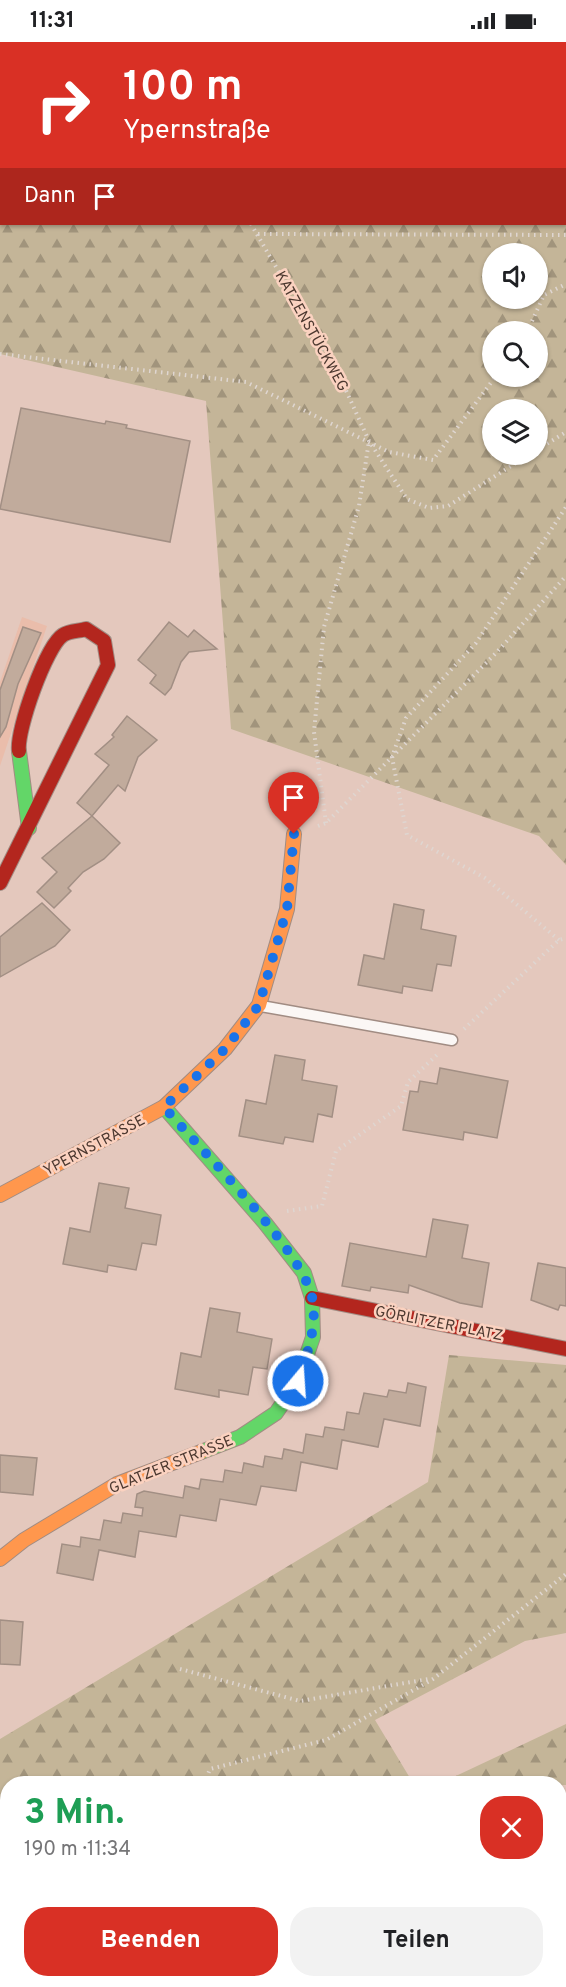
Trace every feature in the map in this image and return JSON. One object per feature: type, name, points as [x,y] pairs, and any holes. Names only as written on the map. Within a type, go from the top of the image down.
[{"type":"street","points":[[0,883],[29,828],[108,665],[104,641],[86,629],[63,634],[46,657],[33,690],[18,746],[29,828]]},
{"type":"street","name":"YPERNSTRASSE","points":[[0,1196],[164,1107],[225,1049],[259,1005],[287,909],[294,834]]},
{"type":"street","name":"GLATZER STRASSE","points":[[0,1559],[24,1540],[117,1484],[240,1437],[276,1413],[298,1381],[313,1337],[312,1298],[304,1273],[265,1222],[164,1107]]},
{"type":"street","name":"GÖRLITZER PLATZ","points":[[312,1298],[566,1349]]},
{"type":"lane","points":[[259,1005],[452,1040]]},
{"type":"path","name":"KATZENSTÜCKWEG","points":[[252,225],[339,375],[369,441],[407,499],[429,508],[448,506],[513,465]]},
{"type":"path","points":[[258,234],[566,235]]},
{"type":"path","points":[[532,321],[544,295],[566,284]]},
{"type":"path","points":[[0,354],[246,382],[389,452],[433,460],[488,387]]},
{"type":"path","points":[[548,443],[566,432]]},
{"type":"path","points":[[369,441],[359,506],[324,627],[314,732],[326,823],[496,653],[566,576]]},
{"type":"path","points":[[559,940],[485,878],[407,835],[392,757],[405,718],[476,644],[566,507]]},
{"type":"path","points":[[265,1222],[292,1208],[322,1206],[336,1151],[401,1106],[408,1082],[559,940],[566,938]]},
{"type":"path","points":[[207,1776],[210,1769],[326,1740],[433,1679],[566,1574]]},
{"type":"path","points":[[180,1669],[300,1701],[433,1679]]},
{"type":"shaded area","points":[[22,617],[47,626],[0,766],[0,682]]},
{"type":"green space","points":[[0,225],[566,225],[566,865],[539,836],[231,729],[206,401],[0,354]]},
{"type":"green space","points":[[449,1355],[566,1365],[566,1633],[525,1641],[375,1720],[409,1776],[0,1776],[0,1739],[428,1482]]},
{"type":"green space","points":[[566,1724],[566,1776],[456,1776]]},
{"type":"building","points":[[21,408],[105,424],[106,421],[127,425],[126,428],[190,441],[170,542],[0,509]]},
{"type":"building","points":[[169,622],[188,637],[194,630],[217,649],[189,652],[181,662],[171,688],[165,695],[150,683],[156,675],[138,660]]},
{"type":"building","points":[[23,627],[41,633],[18,684],[6,727],[0,737],[0,690]]},
{"type":"building","points":[[127,716],[157,740],[138,757],[125,791],[118,785],[92,816],[77,803],[109,765],[95,754],[114,737],[112,735]]},
{"type":"building","points":[[92,816],[120,843],[104,859],[83,872],[68,888],[71,891],[54,908],[37,892],[57,872],[42,858]]},
{"type":"building","points":[[42,903],[70,930],[55,946],[0,977],[0,937]]},
{"type":"building","points":[[394,904],[424,910],[421,929],[456,936],[451,966],[437,964],[432,991],[403,986],[402,993],[358,985],[364,955],[384,959]]},
{"type":"building","points":[[275,1055],[305,1060],[302,1080],[337,1086],[332,1117],[318,1114],[313,1142],[285,1137],[283,1144],[239,1136],[246,1100],[266,1104]]},
{"type":"building","points":[[440,1068],[508,1081],[497,1138],[464,1132],[463,1140],[403,1130],[410,1091],[418,1092],[420,1081],[437,1084]]},
{"type":"building","points":[[99,1183],[129,1188],[125,1208],[161,1215],[156,1245],[142,1243],[136,1270],[108,1265],[107,1272],[63,1264],[70,1228],[90,1232]]},
{"type":"building","points":[[433,1219],[468,1225],[462,1258],[489,1263],[482,1307],[460,1303],[409,1285],[408,1293],[371,1287],[370,1291],[342,1286],[350,1243],[426,1257]]},
{"type":"building","points":[[538,1263],[566,1268],[566,1306],[560,1305],[558,1310],[531,1300]]},
{"type":"building","points":[[210,1308],[240,1313],[237,1332],[272,1339],[267,1369],[253,1367],[248,1395],[219,1390],[219,1397],[175,1389],[181,1353],[201,1357]]},
{"type":"building","points":[[408,1383],[426,1387],[420,1426],[384,1419],[378,1447],[342,1440],[337,1469],[301,1462],[296,1491],[261,1486],[256,1505],[220,1499],[216,1521],[180,1515],[176,1537],[139,1531],[135,1557],[99,1550],[93,1580],[57,1573],[62,1544],[80,1547],[81,1537],[100,1540],[104,1520],[121,1523],[123,1513],[142,1516],[143,1508],[135,1507],[137,1494],[144,1491],[183,1498],[185,1486],[199,1489],[201,1479],[223,1482],[225,1470],[242,1473],[244,1463],[263,1467],[265,1456],[282,1459],[284,1449],[303,1453],[306,1434],[323,1437],[325,1427],[344,1430],[347,1412],[359,1414],[364,1393],[387,1397],[389,1390],[406,1393]]},
{"type":"building","points":[[0,1455],[37,1458],[33,1495],[0,1492]]},
{"type":"building","points":[[0,1620],[23,1622],[20,1665],[0,1664]]},
{"type":"traffic: fast","points":[[19,751],[29,828]]},
{"type":"traffic: fast","points":[[164,1107],[265,1223],[304,1273],[312,1298],[313,1337],[298,1381],[276,1413],[240,1437],[201,1452]]},
{"type":"traffic: slow","points":[[0,1195],[164,1107],[225,1049],[259,1005],[287,909],[294,834]]},
{"type":"traffic: slow","points":[[0,1559],[24,1540],[117,1484],[201,1452]]},
{"type":"traffic: jam","points":[[0,883],[108,665],[104,641],[86,629],[63,635],[56,642],[41,671],[27,708],[19,741],[19,751]]},
{"type":"traffic: jam","points":[[312,1298],[566,1349]]},
{"type":"route","points":[[294,834],[287,909],[259,1005],[225,1049],[164,1107],[265,1222],[304,1273],[312,1298],[313,1337],[298,1381]]}]
